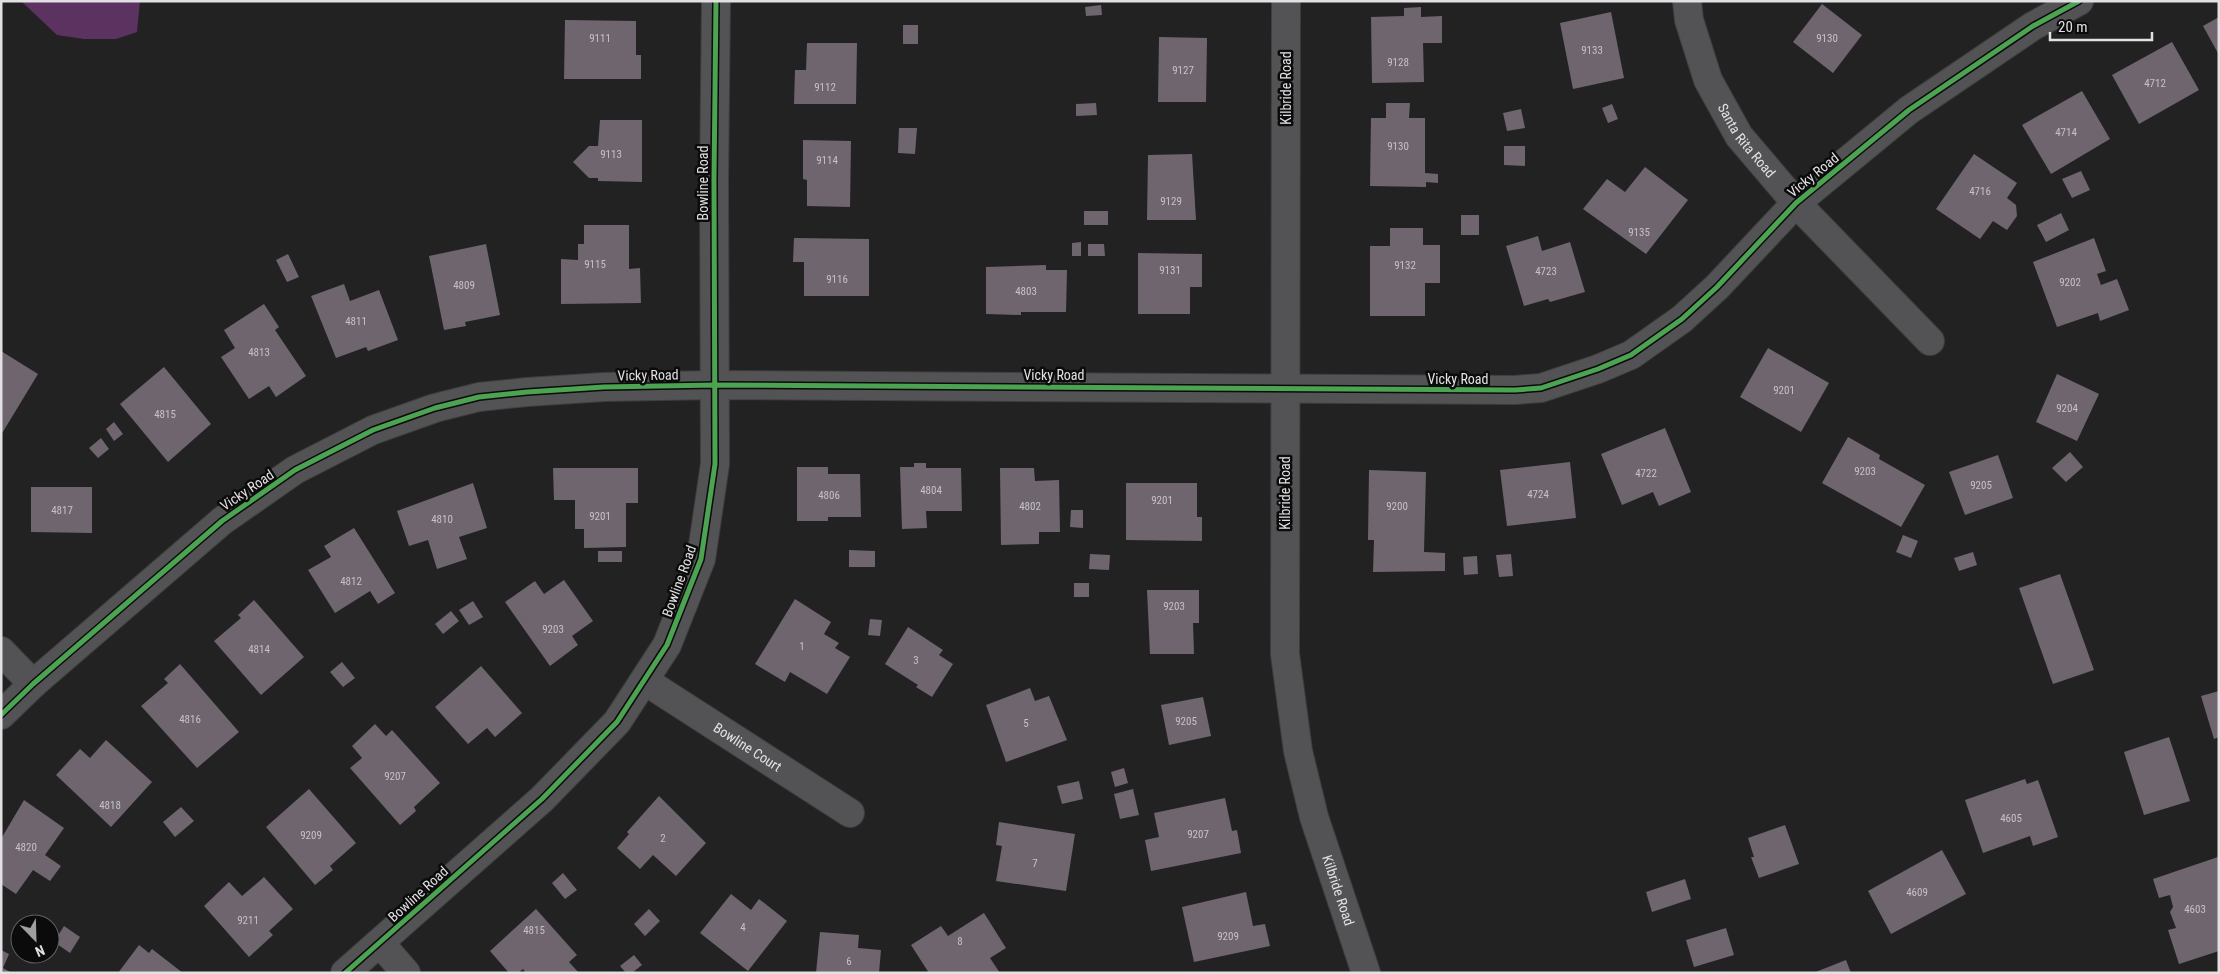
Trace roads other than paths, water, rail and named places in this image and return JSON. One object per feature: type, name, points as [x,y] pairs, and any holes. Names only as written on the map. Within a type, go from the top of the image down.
[{"type":"street","name":"Bowline Road","points":[[345,973],[542,798],[584,758],[617,722],[667,645],[701,559],[715,464],[714,179],[716,1]]},
{"type":"street","name":"Kilbride Road","points":[[1286,1],[1285,654],[1297,741],[1314,817],[1366,973]]},
{"type":"street","name":"Santa Rita Road","points":[[1687,1],[1689,20],[1708,80],[1739,136],[1796,203],[1930,341]]},
{"type":"street","name":"Vicky Road","points":[[1,715],[33,684],[222,521],[295,470],[373,430],[434,408],[479,397],[604,387],[716,385],[1516,390],[1541,388],[1598,369],[1631,355],[1682,319],[1717,287],[1796,203],[1909,110],[2033,26],[2079,1]]},
{"type":"street","points":[[1,651],[33,684]]},
{"type":"street","name":"Bowline Court","points":[[645,681],[850,813]]},
{"type":"street","points":[[380,943],[406,973]]}]
